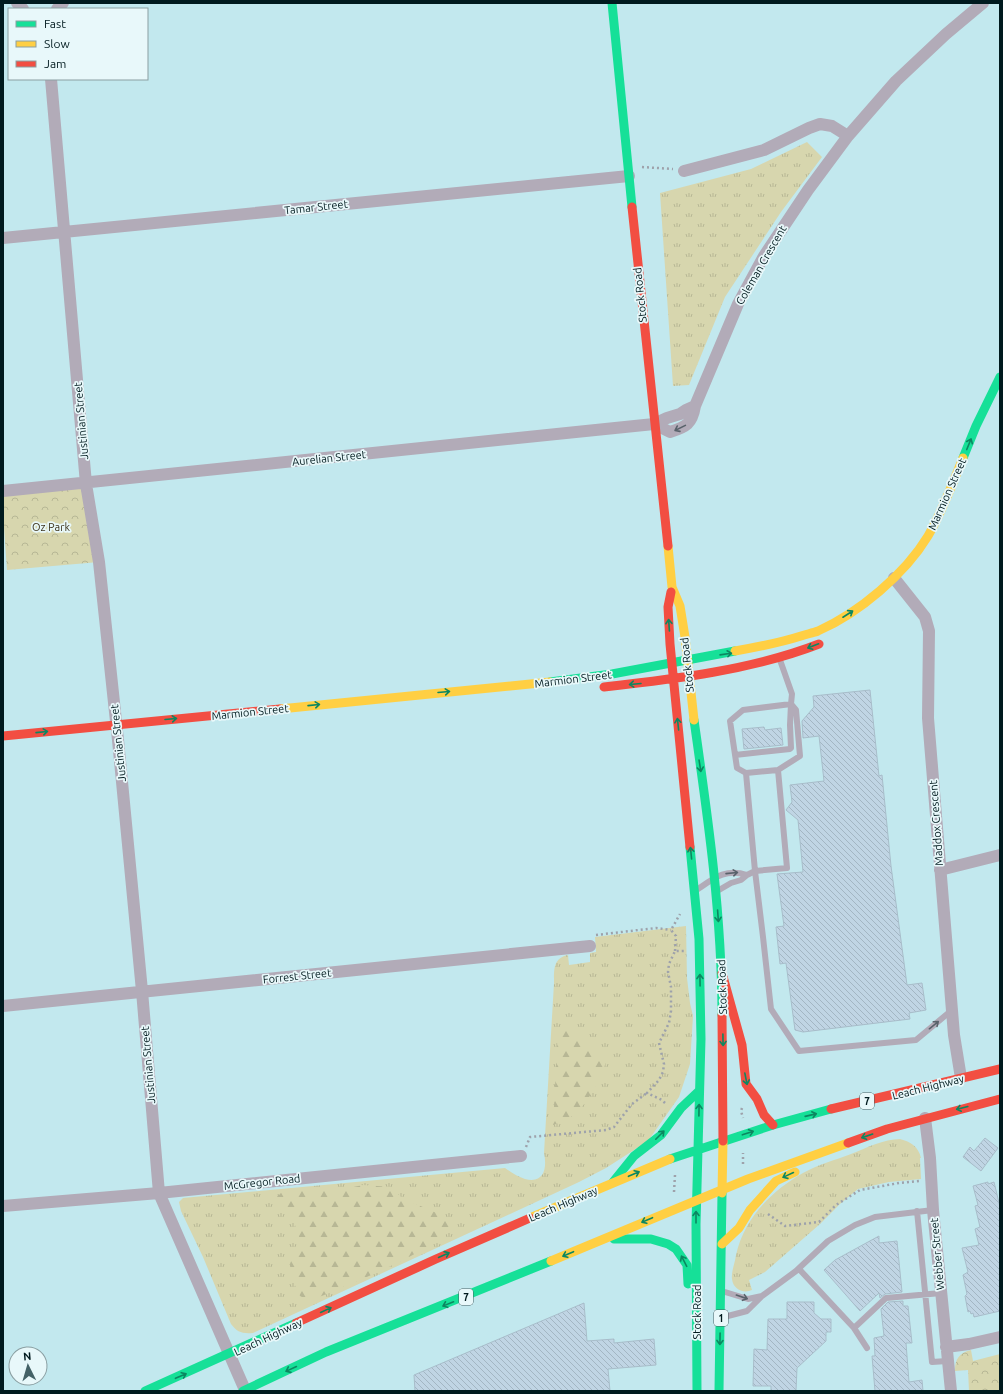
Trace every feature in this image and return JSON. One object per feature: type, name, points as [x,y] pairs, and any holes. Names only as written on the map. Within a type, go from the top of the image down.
[{"type":"main road","name":"Stock Road","points":[[612,3],[654,424],[672,586],[680,606],[715,877],[722,973],[723,1189],[719,1391]]},
{"type":"main road","name":"Marmion Street","points":[[3,736],[118,733],[541,683],[612,674],[775,644],[807,635],[830,625],[865,603],[900,585],[914,557],[934,525],[950,492],[976,426],[1000,377]]},
{"type":"main road","name":"Stock Road","points":[[672,586],[668,607],[672,663],[695,892],[700,964],[701,1039],[696,1200],[697,1391]]},
{"type":"main road","name":"Marmion Street","points":[[591,688],[674,679],[712,673],[779,658],[825,641]]},
{"type":"main road","points":[[722,973],[742,1045],[746,1084],[757,1099],[764,1115],[773,1125]]},
{"type":"main road","name":"Leach Highway","points":[[145,1391],[230,1354],[436,1258],[675,1157],[773,1125],[1000,1069]]},
{"type":"main road","points":[[613,1182],[634,1156],[661,1135],[681,1108],[699,1091]]},
{"type":"main road","name":"7","points":[[244,1391],[326,1352],[479,1291],[742,1181],[887,1129],[1000,1099]]},
{"type":"main road","points":[[722,1244],[739,1228],[750,1210],[776,1181],[819,1161],[847,1143]]},
{"type":"main road","points":[[604,1239],[653,1238],[663,1240],[676,1249],[687,1265],[690,1301],[697,1326]]},
{"type":"street","name":"Coleman Crescent","points":[[654,424],[680,414],[695,406],[738,304],[764,256],[808,190],[848,136],[896,81],[946,34],[983,3]]},
{"type":"street","name":"Justinian Street","points":[[51,80],[86,484],[99,562],[118,733],[159,1193],[230,1354],[244,1391]]},
{"type":"street","points":[[684,171],[764,150],[820,124],[832,126],[848,136]]},
{"type":"street","name":"Tamar Street","points":[[3,238],[629,176]]},
{"type":"street","name":"Aurelian Street","points":[[3,491],[86,484],[654,424]]},
{"type":"street","name":"Maddox Crescent","points":[[900,585],[926,617],[929,631],[928,718],[954,1036],[961,1078]]},
{"type":"street","points":[[940,870],[1000,856]]},
{"type":"street","name":"Forrest Street","points":[[3,1006],[590,946]]},
{"type":"street","name":"Webber Street","points":[[925,1118],[930,1158],[933,1210],[950,1391]]},
{"type":"street","name":"McGregor Road","points":[[3,1206],[159,1193],[521,1156]]},
{"type":"street","points":[[946,1347],[969,1344],[1000,1337]]},
{"type":"lane","points":[[735,755],[791,748],[790,725],[792,694],[775,644]]},
{"type":"lane","points":[[791,704],[796,710],[800,756],[778,770],[746,773],[737,768],[730,721],[743,710],[791,704]]},
{"type":"lane","points":[[716,892],[731,883],[741,880],[755,871],[787,868],[778,770]]},
{"type":"lane","points":[[746,773],[770,1009],[799,1051],[916,1040],[952,1010]]},
{"type":"lane","points":[[695,892],[715,877],[729,872],[738,872],[747,875]]},
{"type":"lane","points":[[721,1318],[747,1311],[762,1296],[799,1269],[828,1241],[855,1225],[875,1217],[933,1210]]},
{"type":"lane","points":[[916,1211],[932,1362],[947,1361]]},
{"type":"lane","points":[[799,1269],[854,1328],[867,1348]]},
{"type":"lane","points":[[721,1291],[748,1299],[762,1296]]},
{"type":"lane","points":[[854,1328],[886,1298],[941,1293]]},
{"type":"path","points":[[642,167],[667,168],[684,171]]},
{"type":"path","points":[[671,930],[682,911],[683,917]]},
{"type":"path","points":[[521,1156],[530,1136],[606,1130],[614,1127],[632,1104],[647,1093],[659,1080],[663,1072],[664,1064],[659,1043],[669,1023],[671,1011],[671,987],[668,972],[669,964],[675,951],[676,936],[671,930],[656,928],[592,936],[590,946]]},
{"type":"path","points":[[675,951],[684,951],[684,944]]},
{"type":"path","points":[[647,1093],[662,1100],[668,1106]]},
{"type":"path","points":[[742,1181],[743,1135]]},
{"type":"path","points":[[674,1209],[675,1157]]},
{"type":"path","points":[[768,1214],[785,1226],[818,1222],[836,1205],[860,1190],[899,1183],[932,1180]]},
{"type":"green space","points":[[807,142],[822,157],[781,212],[725,297],[689,385],[673,386],[660,193],[751,169]]},
{"type":"green space","name":"Oz Park","points":[[86,484],[99,562],[7,570],[3,491]]},
{"type":"green space","points":[[686,926],[687,978],[693,1016],[690,1064],[679,1097],[648,1141],[606,1168],[579,1182],[253,1333],[240,1332],[233,1327],[203,1257],[181,1211],[179,1202],[183,1198],[505,1168],[525,1179],[532,1180],[541,1177],[545,1169],[544,1153],[555,965],[559,959],[568,955],[569,965],[590,962],[590,953],[596,952],[595,937]]},
{"type":"green space","points":[[565,1030],[589,1039],[606,1062],[591,1094],[581,1108],[568,1119],[553,1125],[558,1031]]},
{"type":"green space","points":[[900,1139],[911,1143],[918,1150],[921,1158],[921,1179],[889,1182],[858,1189],[765,1272],[749,1280],[752,1290],[742,1291],[734,1286],[732,1276],[733,1270],[736,1255],[745,1230],[760,1207],[780,1188],[791,1180],[814,1168],[875,1144],[888,1140]]},
{"type":"green space","points":[[363,1185],[391,1187],[402,1198],[449,1220],[453,1229],[421,1251],[365,1278],[310,1301],[300,1296],[293,1281],[290,1264],[299,1237],[294,1222],[277,1196],[291,1188],[339,1190]]},
{"type":"green space","points":[[971,1350],[973,1361],[1000,1354],[1000,1391],[969,1391],[968,1370],[955,1371],[955,1367],[958,1357]]},
{"type":"building","points":[[870,690],[879,776],[882,775],[891,866],[907,985],[922,983],[926,1010],[909,1013],[910,1019],[803,1032],[795,1030],[786,963],[780,964],[776,927],[784,926],[777,874],[803,872],[798,820],[786,810],[792,802],[790,785],[824,781],[819,736],[803,738],[802,721],[814,707],[813,696]]},
{"type":"building","points":[[764,727],[765,730],[781,728],[783,745],[744,749],[742,729]]},
{"type":"building","points":[[985,1138],[998,1148],[981,1171],[963,1157],[970,1147],[974,1151]]},
{"type":"building","points":[[988,1182],[988,1184],[994,1182],[1000,1207],[1000,1311],[974,1317],[973,1313],[971,1314],[970,1311],[968,1312],[965,1296],[967,1294],[963,1275],[968,1272],[962,1248],[979,1245],[975,1229],[980,1227],[975,1206],[978,1205],[973,1186]]},
{"type":"building","points":[[879,1236],[879,1243],[897,1241],[902,1292],[885,1294],[880,1298],[879,1293],[860,1311],[824,1270],[835,1260]]},
{"type":"building","points":[[903,1301],[903,1306],[908,1306],[912,1343],[906,1343],[909,1382],[922,1380],[923,1391],[875,1391],[872,1356],[875,1356],[874,1338],[884,1336],[881,1309],[888,1302]]},
{"type":"building","points":[[787,1302],[814,1302],[814,1313],[821,1319],[831,1319],[831,1332],[826,1332],[826,1341],[797,1368],[796,1391],[771,1391],[771,1386],[753,1386],[754,1349],[767,1350],[768,1319],[787,1319]]},
{"type":"building","points":[[584,1303],[587,1341],[614,1339],[614,1343],[654,1339],[656,1365],[608,1369],[610,1391],[415,1391],[414,1375]]},
{"type":"traffic: fast","points":[[612,3],[632,207]]},
{"type":"traffic: fast","points":[[963,458],[976,426],[1000,377]]},
{"type":"traffic: fast","points":[[550,682],[612,674],[735,651]]},
{"type":"traffic: fast","points":[[694,720],[709,830],[717,904],[720,940],[722,1015]]},
{"type":"traffic: fast","points":[[690,847],[699,939],[701,1039],[698,1149]]},
{"type":"traffic: fast","points":[[613,1182],[634,1156],[661,1135],[681,1108],[699,1091]]},
{"type":"traffic: fast","points":[[670,1159],[773,1125],[831,1109]]},
{"type":"traffic: fast","points":[[697,1391],[696,1224],[698,1149]]},
{"type":"traffic: fast","points":[[719,1391],[722,1193]]},
{"type":"traffic: fast","points":[[614,1239],[651,1239],[668,1244],[676,1249],[687,1265],[688,1284]]},
{"type":"traffic: fast","points":[[243,1391],[326,1352],[551,1261]]},
{"type":"traffic: fast","points":[[145,1391],[296,1323]]},
{"type":"traffic: slow","points":[[735,651],[777,643],[818,631],[849,614],[880,591],[907,564],[928,536],[942,508],[963,458]]},
{"type":"traffic: slow","points":[[668,546],[672,587],[680,606],[685,637],[694,720]]},
{"type":"traffic: slow","points":[[280,709],[550,682]]},
{"type":"traffic: slow","points":[[722,1193],[723,1141]]},
{"type":"traffic: slow","points":[[551,1261],[748,1179],[848,1143]]},
{"type":"traffic: slow","points":[[530,1218],[670,1159]]},
{"type":"traffic: slow","points":[[722,1244],[739,1228],[750,1210],[776,1181],[795,1172]]},
{"type":"traffic: jam","points":[[632,207],[668,546]]},
{"type":"traffic: jam","points":[[671,592],[668,607],[670,644],[690,847]]},
{"type":"traffic: jam","points":[[604,687],[686,677],[740,667],[767,661],[819,644]]},
{"type":"traffic: jam","points":[[3,736],[280,709]]},
{"type":"traffic: jam","points":[[722,973],[742,1045],[746,1084],[757,1099],[764,1115],[773,1125]]},
{"type":"traffic: jam","points":[[722,1015],[723,1141]]},
{"type":"traffic: jam","points":[[831,1109],[1000,1069]]},
{"type":"traffic: jam","points":[[848,1143],[887,1129],[1000,1099]]},
{"type":"traffic: jam","points":[[296,1323],[530,1218]]}]
